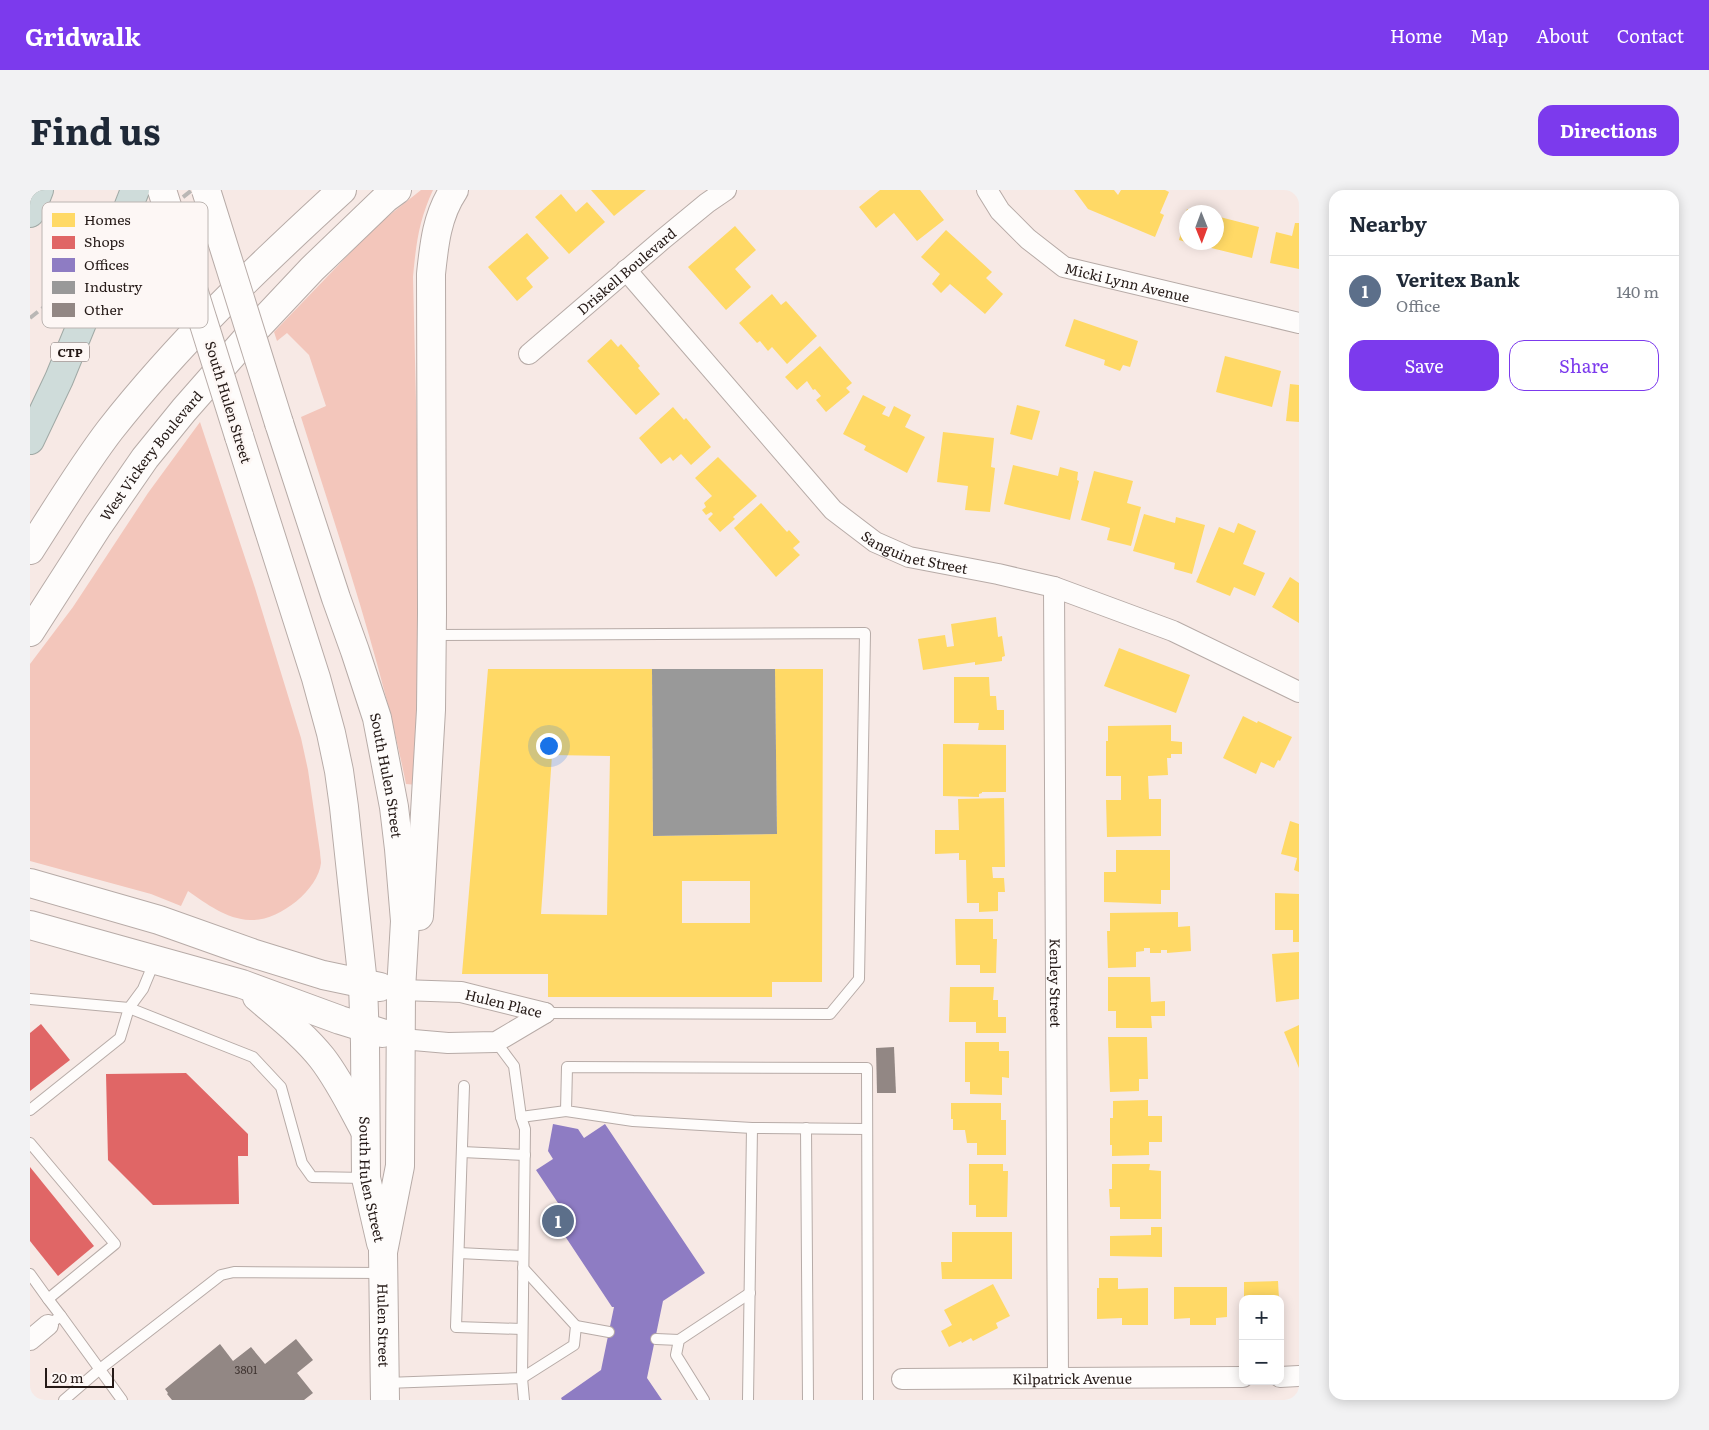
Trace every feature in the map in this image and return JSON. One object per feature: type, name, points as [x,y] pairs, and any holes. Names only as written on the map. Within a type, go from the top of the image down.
[{"type":"highway","points":[[30,213],[39,190]]},
{"type":"highway","name":"CTP","points":[[130,202],[135,190]]},
{"type":"highway","name":"CTP","points":[[30,440],[59,379],[80,328]]},
{"type":"main road","name":"South Hulen Street","points":[[162,190],[166,202]]},
{"type":"main road","name":"South Hulen Street","points":[[206,190],[336,598],[377,718],[394,807],[406,921],[401,990],[400,1166],[383,1262]]},
{"type":"main road","points":[[208,320],[280,246],[342,190]]},
{"type":"main road","name":"West Vickery Boulevard","points":[[30,632],[98,526],[145,458],[184,410],[312,269],[386,198],[397,190]]},
{"type":"main road","points":[[30,883],[159,920],[252,953],[323,975],[401,990],[419,926],[431,710],[431,274],[435,237],[446,201],[454,190]]},
{"type":"main road","points":[[30,550],[109,432],[151,380],[200,328]]},
{"type":"main road","name":"South Hulen Street","points":[[205,328],[316,678],[331,733],[344,806],[363,984],[366,1178],[383,1262]]},
{"type":"main road","points":[[30,925],[242,984],[365,1028],[402,1039]]},
{"type":"main road","points":[[242,984],[290,1024],[321,1056],[333,1073],[365,1131]]},
{"type":"main road","name":"Hulen Street","points":[[383,1262],[385,1392]]},
{"type":"street","name":"Driskell Boulevard","points":[[528,354],[626,270],[707,203],[726,190]]},
{"type":"street","name":"Micki Lynn Avenue","points":[[987,190],[1000,211],[1028,239],[1064,267],[1299,323]]},
{"type":"street","name":"Sanguinet Street","points":[[626,270],[833,510],[875,542],[909,557],[1054,587],[1173,631],[1299,692]]},
{"type":"street","name":"Kenley Street","points":[[1054,587],[1058,1378]]},
{"type":"street","name":"Hulen Place","points":[[401,990],[461,992],[544,1013]]},
{"type":"street","name":"Hulen Place","points":[[402,1039],[448,1043],[496,1042],[544,1013]]},
{"type":"street","points":[[30,1340],[55,1321]]},
{"type":"street","points":[[1284,1377],[1299,1376]]},
{"type":"street","name":"Kilpatrick Avenue","points":[[902,1379],[1239,1377]]},
{"type":"lane","points":[[432,635],[865,632],[858,979],[830,1014],[544,1013]]},
{"type":"lane","points":[[30,1110],[120,1038],[129,1008],[143,989],[155,960]]},
{"type":"lane","points":[[30,999],[129,1008],[253,1057],[281,1087],[302,1163],[312,1177],[366,1178]]},
{"type":"lane","points":[[496,1042],[514,1066],[521,1117],[525,1129],[522,1329],[524,1400]]},
{"type":"lane","points":[[566,1111],[567,1067],[867,1068],[868,1400]]},
{"type":"lane","points":[[464,1086],[456,1327],[522,1329]]},
{"type":"lane","points":[[521,1117],[566,1111],[633,1121],[752,1128],[867,1129]]},
{"type":"lane","points":[[748,1400],[752,1128]]},
{"type":"lane","points":[[806,1128],[808,1400]]},
{"type":"lane","points":[[31,1147],[115,1244],[48,1299]]},
{"type":"lane","points":[[462,1152],[525,1155]]},
{"type":"lane","points":[[459,1253],[523,1256]]},
{"type":"lane","points":[[64,1400],[100,1369],[221,1275],[234,1272],[383,1262]]},
{"type":"lane","points":[[523,1268],[576,1326],[609,1332]]},
{"type":"lane","points":[[30,1274],[48,1299],[55,1321],[100,1369],[122,1400]]},
{"type":"lane","points":[[656,1339],[679,1340],[750,1293]]},
{"type":"lane","points":[[385,1392],[522,1378],[574,1345],[576,1326]]},
{"type":"lane","points":[[679,1340],[676,1355],[704,1400]]},
{"type":"shaded area","points":[[421,190],[433,190],[424,212],[419,232],[413,277],[423,694],[417,785],[406,784],[372,645],[301,417],[326,406],[309,355],[287,333],[277,341],[274,332],[377,225]]},
{"type":"shaded area","points":[[200,422],[255,588],[301,738],[308,770],[320,852],[321,863],[318,874],[304,894],[284,910],[261,919],[241,919],[225,914],[188,891],[181,906],[151,894],[30,861],[30,664],[73,607],[148,493]]},
{"type":"building: Homes","points":[[591,190],[646,190],[614,216]]},
{"type":"building: Homes","points":[[880,190],[920,190],[944,220],[917,241],[894,213],[876,228],[859,207]]},
{"type":"building: Homes","points":[[1074,190],[1114,190],[1118,195],[1121,190],[1165,190],[1169,192],[1160,213],[1164,215],[1155,237],[1088,209]]},
{"type":"building: Homes","points":[[561,194],[576,212],[587,202],[605,222],[569,254],[535,217]]},
{"type":"building: Homes","points":[[1224,218],[1259,227],[1252,258],[1219,250],[1224,250]]},
{"type":"building: Homes","points":[[1295,223],[1299,223],[1299,269],[1270,263],[1276,232],[1292,236]]},
{"type":"building: Homes","points":[[735,226],[756,250],[735,269],[751,287],[726,310],[688,267]]},
{"type":"building: Homes","points":[[946,230],[992,272],[986,278],[1003,294],[985,314],[950,284],[941,293],[932,284],[940,274],[921,257]]},
{"type":"building: Homes","points":[[527,233],[549,258],[526,278],[533,287],[517,301],[488,267]]},
{"type":"building: Homes","points":[[772,294],[781,305],[786,301],[817,336],[787,364],[772,347],[768,351],[760,341],[757,343],[739,323]]},
{"type":"building: Homes","points":[[1074,319],[1138,341],[1130,367],[1123,365],[1120,371],[1104,365],[1105,360],[1065,346]]},
{"type":"building: Homes","points":[[611,339],[618,347],[621,344],[660,394],[636,415],[587,361]]},
{"type":"building: Homes","points":[[820,346],[852,383],[846,388],[850,392],[826,412],[816,400],[821,396],[815,389],[813,390],[807,381],[797,390],[785,377]]},
{"type":"building: Homes","points":[[1225,356],[1281,371],[1272,407],[1216,392]]},
{"type":"building: Homes","points":[[1290,384],[1299,385],[1299,422],[1286,421]]},
{"type":"building: Homes","points":[[863,395],[886,407],[882,414],[889,417],[894,406],[911,415],[905,427],[925,437],[907,473],[864,450],[866,446],[843,434]]},
{"type":"building: Homes","points":[[1017,405],[1040,411],[1032,440],[1010,434]]},
{"type":"building: Homes","points":[[673,407],[684,420],[686,418],[711,447],[691,465],[681,454],[673,461],[670,457],[661,464],[639,438]]},
{"type":"building: Homes","points":[[943,432],[994,438],[991,467],[995,468],[990,512],[965,510],[968,486],[937,482]]},
{"type":"building: Homes","points":[[718,457],[757,496],[733,517],[735,519],[720,532],[708,519],[713,514],[711,512],[706,515],[702,510],[706,507],[704,503],[712,496],[695,478]]},
{"type":"building: Homes","points":[[1013,465],[1058,476],[1060,467],[1078,472],[1077,480],[1079,481],[1070,520],[1004,504]]},
{"type":"building: Homes","points":[[1094,471],[1133,481],[1127,503],[1141,507],[1131,546],[1107,540],[1110,528],[1081,520]]},
{"type":"building: Homes","points":[[761,503],[787,532],[789,530],[800,542],[793,548],[800,555],[776,577],[734,528]]},
{"type":"building: Homes","points":[[1144,514],[1175,523],[1176,517],[1205,525],[1192,574],[1174,569],[1175,563],[1133,551]]},
{"type":"building: Homes","points":[[1238,523],[1256,531],[1243,564],[1265,573],[1255,596],[1234,587],[1230,596],[1196,582],[1219,527],[1234,533]]},
{"type":"building: Homes","points":[[1290,577],[1299,583],[1299,623],[1272,607]]},
{"type":"building: Homes","points":[[996,617],[998,637],[1002,636],[1005,656],[1002,657],[1002,661],[975,665],[975,662],[923,670],[918,639],[945,635],[947,647],[954,646],[951,624]]},
{"type":"building: Homes","points":[[1119,648],[1190,675],[1176,713],[1104,686]]},
{"type":"building: Homes","points":[[488,669],[652,669],[653,836],[777,834],[775,669],[823,669],[822,982],[772,982],[772,997],[548,997],[548,974],[462,974]],"holes":[[[552,755],[610,756],[607,915],[541,914]],[[682,881],[750,881],[750,923],[682,923]]]},
{"type":"building: Homes","points":[[954,677],[989,677],[990,696],[996,696],[997,710],[1004,710],[1004,730],[978,730],[979,723],[954,723]]},
{"type":"building: Homes","points":[[1243,716],[1292,737],[1280,761],[1278,760],[1274,768],[1261,762],[1256,774],[1223,758]]},
{"type":"building: Homes","points":[[1171,725],[1171,741],[1182,742],[1182,754],[1171,754],[1171,758],[1167,758],[1168,775],[1148,776],[1149,799],[1161,799],[1161,836],[1107,837],[1106,800],[1121,800],[1121,776],[1106,776],[1108,726]]},
{"type":"building: Homes","points":[[943,744],[1006,745],[1006,792],[982,792],[979,794],[979,797],[943,796]]},
{"type":"building: Homes","points":[[1004,798],[1005,867],[992,867],[993,878],[1004,878],[1005,892],[998,892],[998,911],[979,912],[979,903],[967,903],[966,860],[959,860],[959,853],[935,854],[935,830],[959,830],[958,799]]},
{"type":"building: Homes","points":[[1290,821],[1299,824],[1299,872],[1294,870],[1297,858],[1281,854]]},
{"type":"building: Homes","points":[[1116,850],[1170,850],[1170,890],[1161,890],[1161,904],[1104,902],[1104,872],[1116,872]]},
{"type":"building: Homes","points":[[1275,893],[1299,894],[1299,942],[1293,942],[1293,930],[1275,930]]},
{"type":"building: Homes","points":[[1178,912],[1178,927],[1190,926],[1191,951],[1167,953],[1167,950],[1161,950],[1161,953],[1150,953],[1150,948],[1144,948],[1144,951],[1136,952],[1136,967],[1108,968],[1107,931],[1110,931],[1110,913]]},
{"type":"building: Homes","points":[[955,919],[993,919],[993,939],[997,939],[996,973],[980,973],[980,965],[956,965]]},
{"type":"building: Homes","points":[[1299,952],[1299,999],[1276,1002],[1272,954]]},
{"type":"building: Homes","points":[[1108,977],[1150,977],[1151,1002],[1165,1001],[1165,1016],[1151,1016],[1152,1028],[1116,1028],[1116,1011],[1108,1011]]},
{"type":"building: Homes","points":[[950,987],[994,987],[993,1000],[998,1000],[998,1017],[1006,1017],[1006,1033],[976,1033],[976,1022],[949,1022]]},
{"type":"building: Homes","points":[[1299,1025],[1299,1068],[1284,1032]]},
{"type":"building: Homes","points":[[1108,1037],[1147,1037],[1148,1079],[1139,1079],[1139,1091],[1110,1092]]},
{"type":"building: Homes","points":[[965,1042],[999,1042],[999,1051],[1009,1051],[1009,1078],[1002,1077],[1002,1095],[970,1094],[970,1082],[965,1082]]},
{"type":"building: Homes","points":[[1148,1100],[1148,1116],[1162,1116],[1162,1142],[1149,1142],[1149,1155],[1112,1156],[1110,1118],[1113,1118],[1113,1101]]},
{"type":"building: Homes","points":[[951,1103],[1001,1103],[1001,1120],[1006,1120],[1006,1155],[977,1155],[977,1143],[967,1143],[965,1130],[953,1130]]},
{"type":"building: Homes","points":[[969,1164],[1003,1164],[1003,1171],[1008,1171],[1007,1217],[976,1217],[976,1205],[969,1205]]},
{"type":"building: Homes","points":[[1112,1164],[1150,1164],[1149,1170],[1161,1171],[1161,1219],[1120,1219],[1120,1207],[1110,1207],[1109,1189],[1112,1189]]},
{"type":"building: Homes","points":[[1151,1227],[1162,1227],[1162,1257],[1110,1256],[1110,1236],[1151,1235]]},
{"type":"building: Homes","points":[[952,1232],[1012,1232],[1012,1279],[942,1279],[941,1262],[952,1262]]},
{"type":"building: Homes","points":[[1099,1278],[1118,1278],[1118,1289],[1148,1288],[1148,1325],[1122,1325],[1122,1318],[1097,1319],[1097,1288],[1099,1288]]},
{"type":"building: Homes","points":[[1278,1281],[1279,1295],[1244,1295],[1244,1282]]},
{"type":"building: Homes","points":[[993,1284],[1010,1316],[996,1323],[998,1328],[973,1341],[971,1338],[949,1347],[941,1331],[952,1325],[944,1310]]},
{"type":"building: Homes","points":[[1174,1287],[1227,1287],[1227,1317],[1216,1318],[1216,1325],[1190,1325],[1190,1318],[1174,1319]]},
{"type":"building: Shops","points":[[41,1024],[70,1060],[30,1091],[30,1033]]},
{"type":"building: Shops","points":[[186,1073],[248,1134],[248,1156],[238,1156],[239,1204],[153,1205],[108,1160],[106,1074]]},
{"type":"building: Shops","points":[[30,1167],[94,1246],[58,1276],[30,1241]]},
{"type":"building: Offices","points":[[553,1124],[578,1129],[584,1138],[605,1124],[705,1273],[663,1301],[647,1378],[662,1400],[562,1400],[561,1398],[601,1370],[614,1307],[612,1307],[555,1221],[558,1203],[536,1170],[553,1159],[548,1151]]},
{"type":"building: Industry","points":[[652,669],[775,669],[777,834],[653,836]]},
{"type":"building: Other","points":[[894,1047],[896,1093],[877,1093],[876,1048]]},
{"type":"building: Other","points":[[296,1339],[313,1360],[297,1373],[313,1393],[304,1400],[172,1400],[167,1394],[165,1389],[220,1344],[233,1361],[251,1347],[265,1364]]},
{"type":"railway","points":[[177,202],[192,190]]},
{"type":"railway","points":[[30,318],[42,309]]},
{"type":"place","name":"Veritex Bank","points":[[558,1221]]}]
